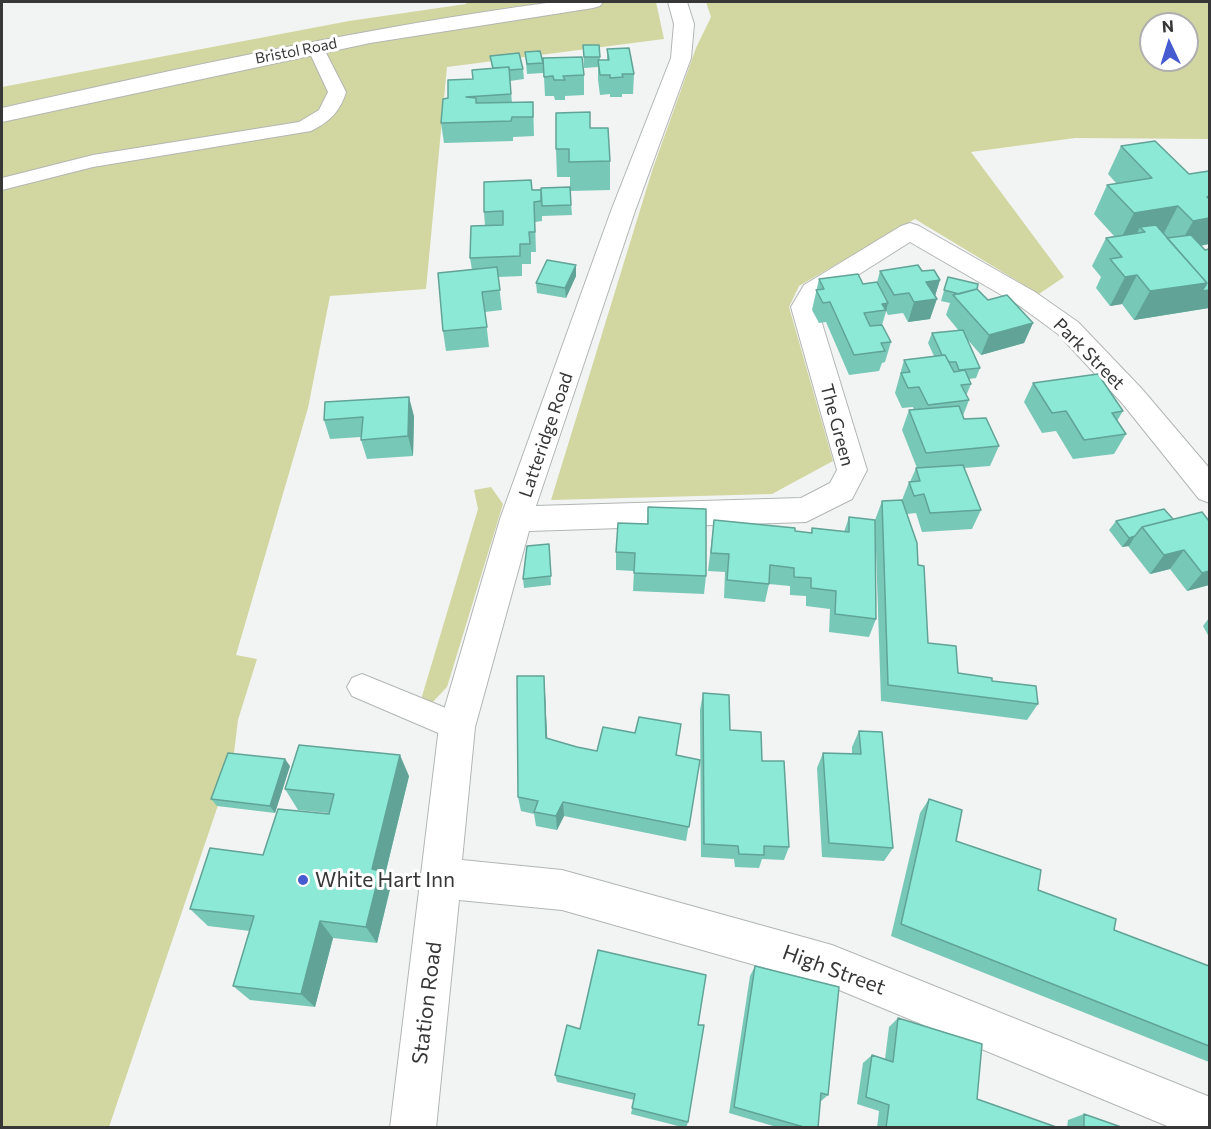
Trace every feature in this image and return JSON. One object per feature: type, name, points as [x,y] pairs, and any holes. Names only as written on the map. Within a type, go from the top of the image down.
[{"type":"street","name":"Bristol Road","points":[[2,115],[204,69],[406,29],[593,2]]},
{"type":"street","name":"Latteridge Road","points":[[441,878],[456,727],[516,519],[623,211],[681,58],[684,24],[677,2]]},
{"type":"street","name":"The Green","points":[[516,519],[806,510],[841,491],[852,470],[804,307],[813,291],[910,231]]},
{"type":"street","name":"Park Street","points":[[910,231],[1026,298],[1068,328],[1132,396],[1209,491]]},
{"type":"street","name":"High Street","points":[[441,878],[562,890],[832,966],[1209,1120]]},
{"type":"street","name":"Station Road","points":[[413,1128],[441,878]]},
{"type":"lane","points":[[2,184],[93,161],[304,127],[326,116],[337,92],[315,47]]},
{"type":"lane","points":[[362,687],[456,727]]},
{"type":"green space","points":[[467,2],[656,2],[664,39],[447,67],[426,289],[330,296],[308,408],[236,655],[257,659],[238,720],[233,761],[109,1127],[2,1128],[2,87],[349,21],[466,4]]},
{"type":"green space","points":[[706,2],[1209,2],[1209,139],[1075,138],[971,152],[1064,277],[1039,294],[915,219],[799,286],[789,307],[833,461],[772,494],[551,500],[652,171],[696,48],[711,17]]},
{"type":"green space","points":[[491,487],[503,504],[447,687],[431,704],[420,703],[478,509],[474,490]]},
{"type":"building","points":[[583,45],[599,45],[600,57],[584,57]]},
{"type":"building","points":[[629,48],[634,74],[622,74],[623,77],[610,78],[610,75],[600,75],[598,60],[609,60],[607,49]]},
{"type":"building","points":[[540,51],[543,63],[527,64],[525,52]]},
{"type":"building","points":[[519,53],[523,69],[493,68],[490,56]]},
{"type":"building","points":[[582,57],[584,75],[563,76],[565,80],[554,80],[553,76],[544,77],[543,58]]},
{"type":"building","points":[[509,67],[511,94],[466,97],[476,98],[476,103],[533,102],[533,117],[512,117],[511,121],[441,123],[443,99],[448,98],[448,80],[473,79],[472,70]]},
{"type":"building","points":[[590,112],[590,128],[608,128],[610,161],[569,162],[569,149],[556,149],[556,113]]},
{"type":"building","points":[[1155,141],[1189,174],[1209,171],[1209,196],[1207,197],[1209,199],[1209,218],[1193,221],[1178,206],[1134,213],[1107,185],[1152,178],[1121,146]]},
{"type":"building","points":[[531,180],[532,190],[541,190],[541,201],[534,202],[535,232],[529,232],[530,244],[520,244],[520,256],[470,258],[471,226],[503,225],[503,211],[484,212],[484,182]]},
{"type":"building","points":[[570,187],[571,205],[542,206],[541,188]]},
{"type":"building","points":[[1156,225],[1207,283],[1150,291],[1137,275],[1125,277],[1110,259],[1122,257],[1106,238],[1145,232],[1140,227]]},
{"type":"building","points":[[1191,235],[1205,250],[1209,249],[1209,290],[1202,291],[1207,283],[1167,238]]},
{"type":"building","points":[[547,260],[576,265],[565,288],[536,283]]},
{"type":"building","points":[[918,265],[922,271],[934,270],[940,280],[926,282],[937,299],[914,302],[909,293],[894,295],[880,271]]},
{"type":"building","points":[[497,267],[500,290],[482,292],[487,327],[443,331],[438,273]]},
{"type":"building","points":[[858,274],[863,284],[877,282],[888,303],[882,304],[886,310],[864,313],[870,326],[882,325],[891,342],[881,343],[885,351],[854,355],[830,302],[823,303],[816,290],[824,289],[819,279]]},
{"type":"building","points":[[948,277],[978,284],[977,289],[959,294],[944,290]]},
{"type":"building","points":[[977,289],[988,300],[1007,295],[1033,323],[989,335],[953,295]]},
{"type":"building","points":[[963,330],[980,368],[959,370],[956,362],[949,362],[945,355],[942,355],[932,333]]},
{"type":"building","points":[[945,355],[954,372],[965,370],[971,384],[961,385],[969,400],[928,405],[919,387],[908,388],[901,373],[910,372],[904,360]]},
{"type":"building","points":[[1098,374],[1123,411],[1112,413],[1126,434],[1084,440],[1066,411],[1052,413],[1033,383]]},
{"type":"building","points":[[409,397],[408,436],[361,440],[363,417],[324,420],[325,402]]},
{"type":"building","points":[[959,406],[964,419],[986,418],[999,446],[926,453],[909,410]]},
{"type":"building","points":[[963,465],[981,510],[930,513],[924,494],[914,496],[909,482],[920,481],[916,468]]},
{"type":"building","points":[[902,500],[917,543],[918,565],[924,566],[928,643],[956,646],[958,673],[992,678],[992,681],[1036,686],[1038,704],[888,685],[882,501]]},
{"type":"building","points":[[648,507],[706,509],[706,576],[634,573],[635,553],[616,552],[618,523],[648,524]]},
{"type":"building","points":[[1164,509],[1173,519],[1142,527],[1135,536],[1129,538],[1116,521]]},
{"type":"building","points":[[1202,512],[1209,521],[1209,571],[1202,573],[1184,550],[1164,555],[1142,527]]},
{"type":"building","points":[[849,517],[875,520],[876,619],[835,614],[836,591],[811,588],[811,578],[794,577],[794,568],[770,565],[769,584],[727,580],[729,554],[711,553],[714,520],[795,528],[795,531],[812,533],[812,528],[849,532]]},
{"type":"building","points":[[549,544],[551,576],[523,579],[527,546]]},
{"type":"building","points":[[517,676],[544,676],[546,738],[597,751],[603,727],[635,733],[639,717],[681,724],[676,755],[700,760],[689,827],[563,802],[556,816],[534,812],[538,801],[518,797]]},
{"type":"building","points":[[703,693],[729,695],[730,730],[761,732],[762,761],[784,761],[789,847],[764,846],[764,855],[739,854],[738,846],[704,844]]},
{"type":"building","points":[[859,731],[882,732],[893,848],[829,843],[823,753],[861,754]]},
{"type":"building","name":"White Hart Inn","points":[[299,745],[400,755],[372,869],[380,871],[366,927],[320,921],[301,994],[233,986],[254,916],[190,909],[210,848],[263,855],[278,809],[329,814],[334,794],[285,789]]},
{"type":"building","points":[[228,753],[285,759],[270,806],[211,799]]},
{"type":"building","points":[[929,799],[962,810],[956,841],[1041,870],[1038,890],[1116,919],[1114,930],[1209,966],[1209,1046],[901,924]]},
{"type":"building","points":[[598,950],[706,975],[698,1025],[704,1025],[688,1122],[632,1108],[635,1094],[555,1075],[567,1025],[580,1029]]},
{"type":"building","points":[[755,966],[839,987],[828,1095],[821,1093],[818,1128],[807,1128],[734,1107]]},
{"type":"building","points":[[898,1018],[982,1044],[977,1099],[1059,1128],[886,1128],[889,1105],[866,1097],[872,1055],[893,1062]]},
{"type":"building","points":[[1084,1114],[1124,1128],[1084,1128]]},
{"type":"place","name":"White Hart Inn","points":[[303,880]]}]
